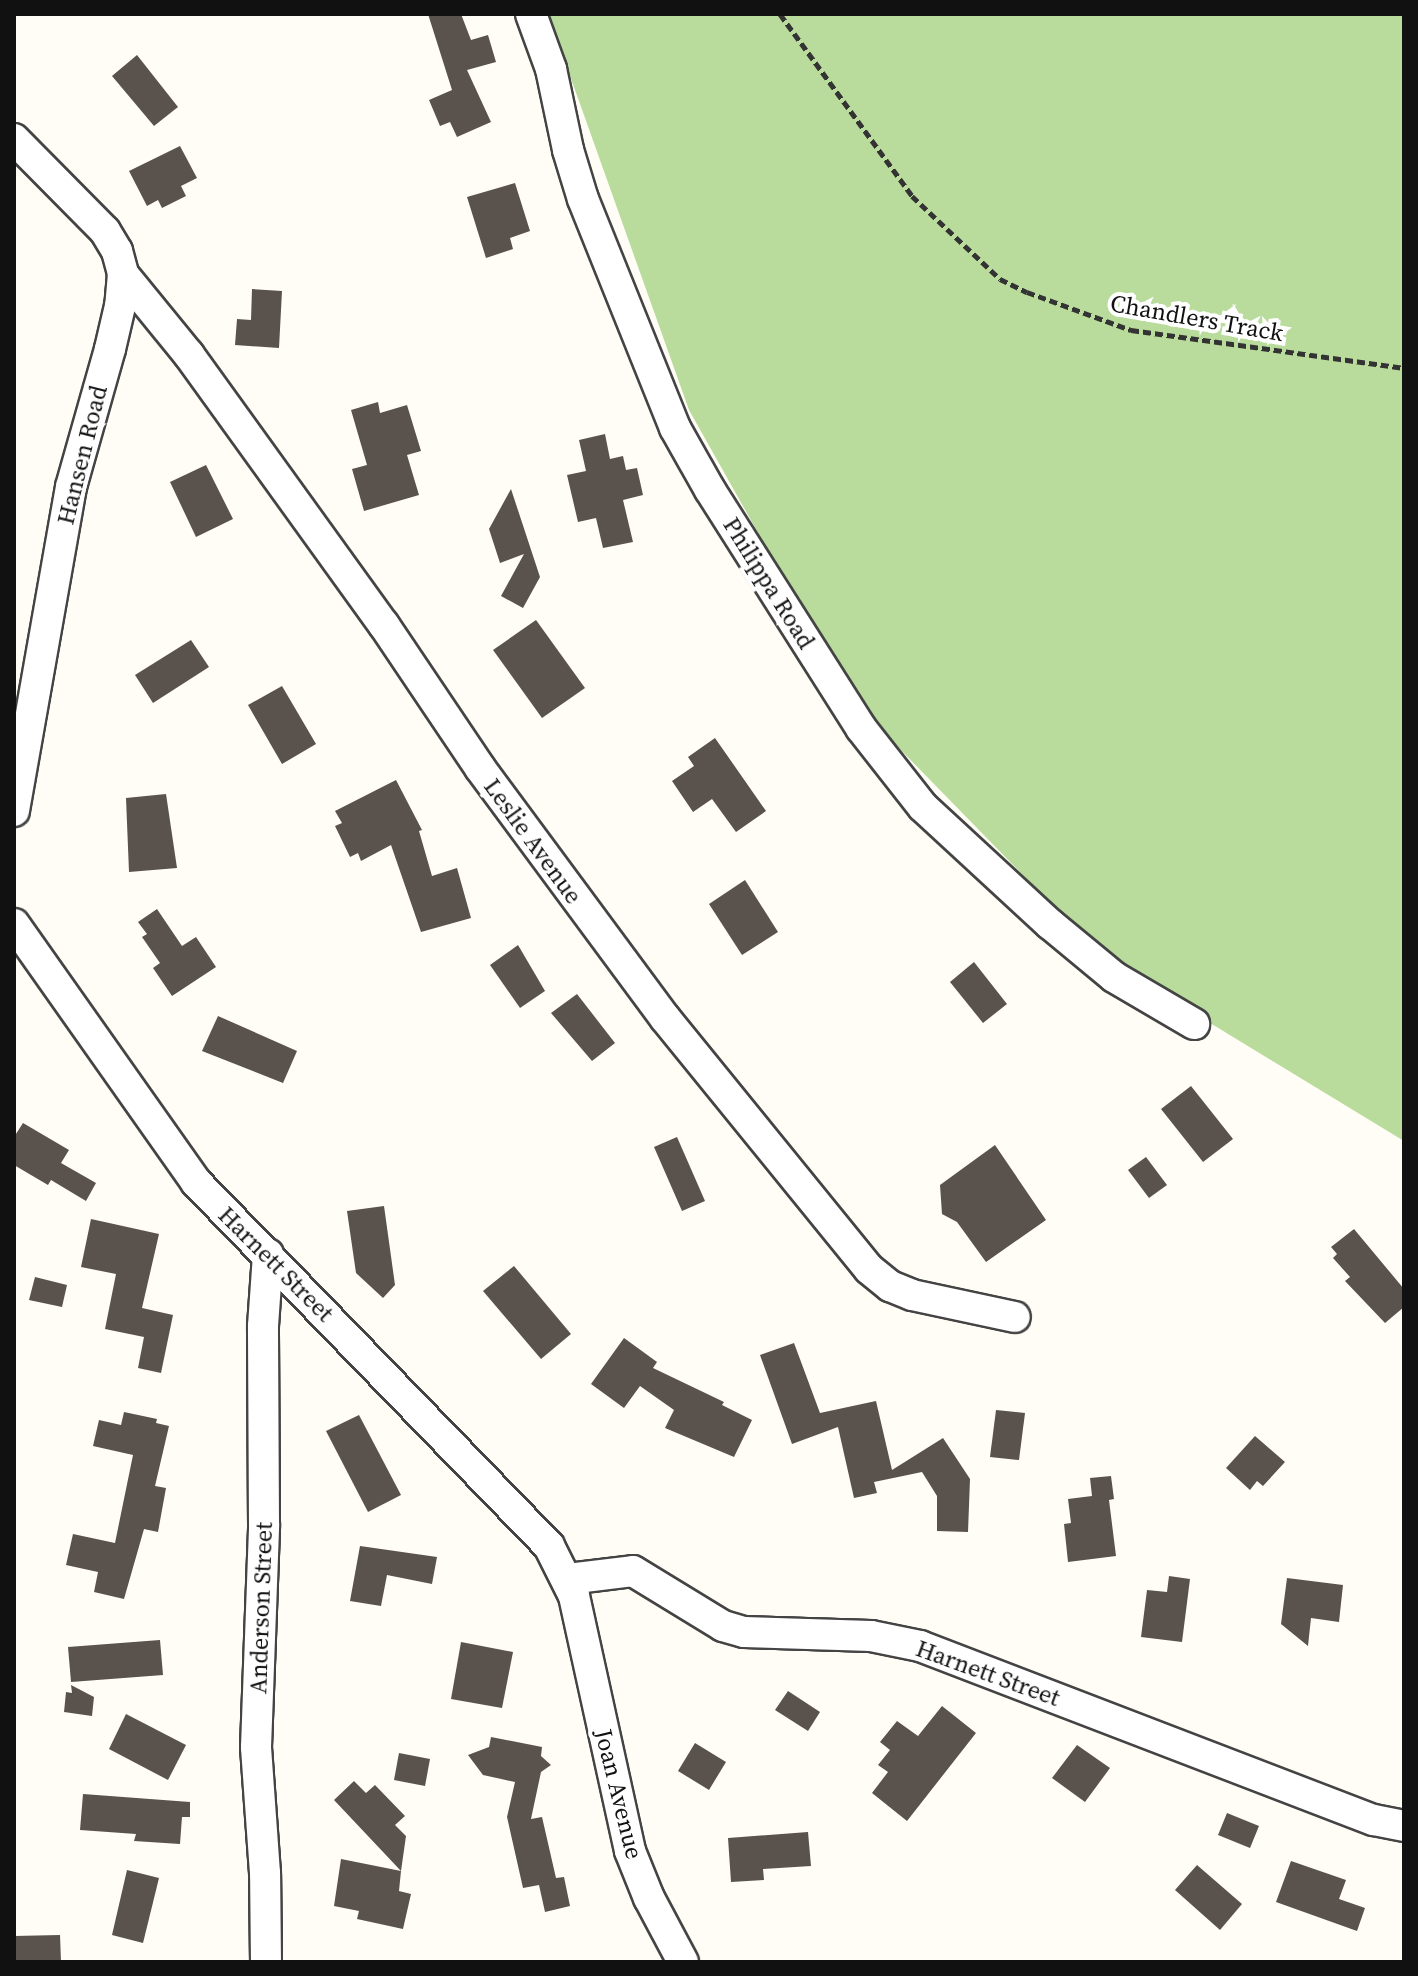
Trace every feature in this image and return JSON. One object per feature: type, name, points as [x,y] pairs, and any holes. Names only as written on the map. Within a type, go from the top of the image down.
[{"type":"street","name":"Philippa Road","points":[[531,14],[551,69],[568,150],[583,199],[675,428],[710,490],[861,728],[923,807],[1050,924],[1114,977],[1194,1024]]},
{"type":"street","name":"Hansen Road","points":[[14,139],[105,231],[117,251],[123,274],[120,306],[110,349],[71,487],[14,811]]},
{"type":"street","name":"Leslie Avenue","points":[[123,274],[189,355],[384,625],[480,768],[656,1007],[869,1269],[890,1286],[912,1295],[1015,1317]]},
{"type":"street","name":"Harnett Street","points":[[14,924],[181,1164],[538,1531],[568,1579],[579,1618]]},
{"type":"street","name":"Anderson Street","points":[[266,1962],[265,1873],[256,1747],[264,1524],[263,1326],[268,1254]]},
{"type":"street","name":"Harnett Street","points":[[568,1579],[633,1571],[723,1626],[744,1632],[871,1636],[920,1646],[1374,1820],[1404,1826]]},
{"type":"street","name":"Joan Avenue","points":[[579,1618],[630,1851],[649,1898],[683,1962]]},
{"type":"path","name":"Chandlers Track","points":[[780,14],[912,196],[1000,279],[1131,330],[1404,368]]},
{"type":"green space","points":[[548,14],[1404,14],[1404,1141],[1105,959],[852,700],[689,410]]},
{"type":"building","points":[[428,14],[461,14],[471,40],[488,35],[496,62],[467,70],[491,122],[457,137],[450,122],[440,126],[429,100],[452,90]]},
{"type":"building","points":[[137,55],[178,107],[154,126],[112,76]]},
{"type":"building","points":[[180,146],[197,178],[181,186],[186,196],[162,208],[158,200],[147,206],[129,171]]},
{"type":"building","points":[[515,183],[530,231],[510,238],[513,249],[486,258],[467,197]]},
{"type":"building","points":[[252,289],[282,291],[279,348],[235,345],[237,319],[251,320]]},
{"type":"building","points":[[378,402],[380,413],[407,405],[421,451],[407,455],[419,495],[364,511],[352,469],[367,465],[351,410]]},
{"type":"building","points":[[605,434],[610,459],[623,456],[626,470],[637,468],[643,495],[623,500],[633,542],[603,548],[596,518],[578,522],[567,475],[586,471],[579,440]]},
{"type":"building","points":[[206,465],[233,519],[196,537],[170,482]]},
{"type":"building","points":[[511,489],[540,577],[523,608],[501,596],[524,554],[500,563],[489,529]]},
{"type":"building","points":[[536,620],[585,688],[542,718],[493,650]]},
{"type":"building","points":[[191,640],[209,667],[153,703],[135,675]]},
{"type":"building","points":[[282,686],[316,744],[282,764],[248,705]]},
{"type":"building","points":[[715,738],[766,811],[736,832],[712,799],[693,812],[672,781],[694,766],[688,757]]},
{"type":"building","points":[[396,780],[422,830],[419,831],[432,876],[457,868],[471,918],[421,932],[391,845],[361,861],[358,853],[350,857],[335,826],[342,823],[335,811]]},
{"type":"building","points":[[166,794],[177,868],[129,872],[126,798]]},
{"type":"building","points":[[745,880],[778,932],[742,955],[709,904]]},
{"type":"building","points":[[157,909],[182,946],[196,937],[216,967],[172,996],[153,968],[160,963],[142,937],[147,934],[138,922]]},
{"type":"building","points":[[518,945],[545,991],[520,1008],[490,965]]},
{"type":"building","points":[[974,962],[1007,1004],[983,1023],[950,982]]},
{"type":"building","points":[[577,994],[615,1043],[592,1061],[551,1013]]},
{"type":"building","points":[[218,1016],[297,1051],[283,1083],[202,1051]]},
{"type":"building","points":[[1191,1086],[1233,1139],[1203,1162],[1161,1109]]},
{"type":"building","points":[[23,1123],[69,1150],[61,1163],[96,1183],[86,1201],[51,1180],[48,1185],[14,1165],[14,1137]]},
{"type":"building","points":[[677,1137],[705,1201],[682,1211],[654,1147]]},
{"type":"building","points":[[995,1145],[1046,1220],[986,1262],[957,1222],[942,1214],[940,1185]]},
{"type":"building","points":[[1146,1157],[1167,1185],[1149,1198],[1128,1170]]},
{"type":"building","points":[[384,1206],[395,1285],[383,1298],[356,1273],[347,1211]]},
{"type":"building","points":[[91,1219],[159,1234],[142,1308],[173,1315],[161,1373],[138,1368],[144,1337],[105,1329],[116,1274],[81,1267]]},
{"type":"building","points":[[1354,1229],[1404,1289],[1404,1307],[1385,1323],[1345,1281],[1350,1277],[1333,1258],[1337,1254],[1331,1247]]},
{"type":"building","points":[[514,1266],[571,1334],[541,1359],[483,1291]]},
{"type":"building","points":[[35,1277],[67,1285],[62,1307],[29,1300]]},
{"type":"building","points":[[624,1338],[657,1362],[653,1368],[724,1402],[722,1405],[752,1420],[734,1457],[665,1428],[674,1410],[640,1386],[624,1408],[591,1384]]},
{"type":"building","points":[[794,1343],[820,1413],[876,1401],[892,1470],[943,1438],[970,1479],[968,1532],[937,1531],[937,1496],[922,1472],[874,1482],[877,1493],[854,1498],[838,1427],[792,1444],[760,1355]]},
{"type":"building","points":[[996,1410],[1025,1413],[1019,1460],[990,1457]]},
{"type":"building","points":[[124,1412],[157,1419],[156,1423],[169,1426],[155,1486],[166,1488],[158,1532],[144,1529],[124,1599],[94,1592],[98,1572],[66,1565],[73,1534],[115,1543],[133,1455],[93,1446],[99,1420],[121,1425]]},
{"type":"building","points":[[359,1415],[401,1495],[368,1512],[326,1431]]},
{"type":"building","points":[[1255,1436],[1285,1462],[1263,1486],[1257,1481],[1250,1490],[1226,1468]]},
{"type":"building","points":[[1111,1476],[1114,1499],[1109,1500],[1116,1556],[1068,1562],[1064,1524],[1071,1523],[1068,1499],[1092,1496],[1090,1478]]},
{"type":"building","points":[[360,1546],[437,1557],[432,1584],[387,1575],[381,1606],[350,1601]]},
{"type":"building","points":[[1169,1576],[1190,1579],[1182,1642],[1141,1637],[1147,1590],[1167,1592]]},
{"type":"building","points":[[1287,1578],[1343,1585],[1339,1622],[1311,1618],[1308,1646],[1281,1624]]},
{"type":"building","points":[[160,1640],[163,1675],[71,1682],[68,1647]]},
{"type":"building","points":[[461,1642],[513,1652],[502,1708],[451,1699]]},
{"type":"building","points":[[71,1685],[94,1697],[92,1716],[64,1712],[66,1692],[72,1693]]},
{"type":"building","points":[[788,1691],[820,1712],[808,1731],[775,1710]]},
{"type":"building","points":[[942,1706],[976,1733],[907,1821],[872,1793],[888,1772],[878,1765],[890,1750],[880,1742],[897,1721],[918,1736]]},
{"type":"building","points":[[126,1714],[186,1745],[168,1780],[109,1749]]},
{"type":"building","points":[[491,1737],[542,1747],[541,1756],[551,1765],[541,1772],[531,1819],[542,1817],[556,1878],[564,1877],[570,1906],[545,1912],[539,1885],[523,1888],[507,1817],[515,1782],[483,1775],[468,1755],[489,1747]]},
{"type":"building","points":[[695,1743],[726,1762],[709,1790],[678,1771]]},
{"type":"building","points":[[1077,1745],[1110,1768],[1085,1802],[1052,1778]]},
{"type":"building","points":[[399,1753],[430,1759],[425,1786],[394,1780]]},
{"type":"building","points":[[354,1781],[366,1793],[375,1785],[405,1816],[395,1825],[406,1836],[401,1871],[334,1800]]},
{"type":"building","points":[[83,1794],[190,1802],[190,1817],[182,1817],[180,1844],[134,1841],[136,1834],[80,1830]]},
{"type":"building","points":[[1227,1813],[1259,1826],[1250,1848],[1218,1835]]},
{"type":"building","points":[[808,1832],[811,1866],[763,1869],[764,1880],[731,1882],[728,1838]]},
{"type":"building","points":[[341,1859],[401,1871],[399,1891],[411,1894],[403,1929],[357,1919],[359,1911],[334,1906]]},
{"type":"building","points":[[1291,1861],[1346,1880],[1339,1899],[1365,1908],[1357,1931],[1276,1902]]},
{"type":"building","points":[[1197,1865],[1242,1904],[1220,1930],[1175,1890]]},
{"type":"building","points":[[127,1870],[159,1878],[143,1943],[112,1935]]},
{"type":"building","points":[[60,1935],[61,1962],[14,1962],[14,1936]]}]
